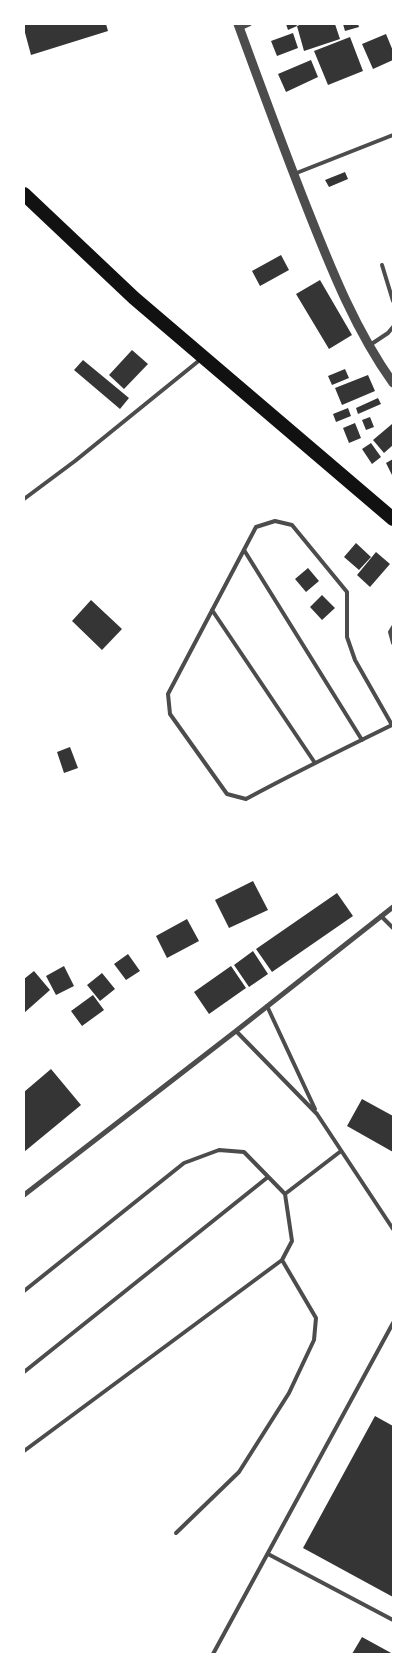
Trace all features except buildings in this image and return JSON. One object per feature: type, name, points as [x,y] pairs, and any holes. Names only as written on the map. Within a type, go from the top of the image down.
[{"type":"highway","points":[[24,194],[134,298],[393,520]]},
{"type":"street","points":[[249,24],[239,26],[294,174],[340,290],[393,383]]},
{"type":"street","points":[[24,1195],[236,1031],[393,906]]},
{"type":"lane","points":[[294,174],[393,135]]},
{"type":"lane","points":[[382,265],[393,301]]},
{"type":"lane","points":[[370,345],[393,327]]},
{"type":"lane","points":[[24,499],[75,461],[203,358]]},
{"type":"lane","points":[[274,521],[292,525],[347,592],[347,637],[355,660],[393,725],[246,799],[227,794],[170,714],[168,694],[244,550],[256,527],[274,521]]},
{"type":"lane","points":[[244,550],[362,740]]},
{"type":"lane","points":[[212,610],[315,763]]},
{"type":"lane","points":[[393,627],[390,632],[393,643]]},
{"type":"lane","points":[[380,916],[393,928]]},
{"type":"lane","points":[[267,1006],[317,1114],[393,1229]]},
{"type":"lane","points":[[236,1031],[317,1114]]},
{"type":"lane","points":[[24,1291],[184,1163],[219,1150],[244,1152],[285,1194],[292,1240],[282,1260],[24,1451]]},
{"type":"lane","points":[[285,1194],[341,1151]]},
{"type":"lane","points":[[24,1372],[268,1177]]},
{"type":"lane","points":[[176,1533],[239,1472],[289,1393],[314,1340],[316,1318],[282,1260]]},
{"type":"lane","points":[[213,1654],[393,1323]]},
{"type":"lane","points":[[268,1554],[393,1620]]}]
